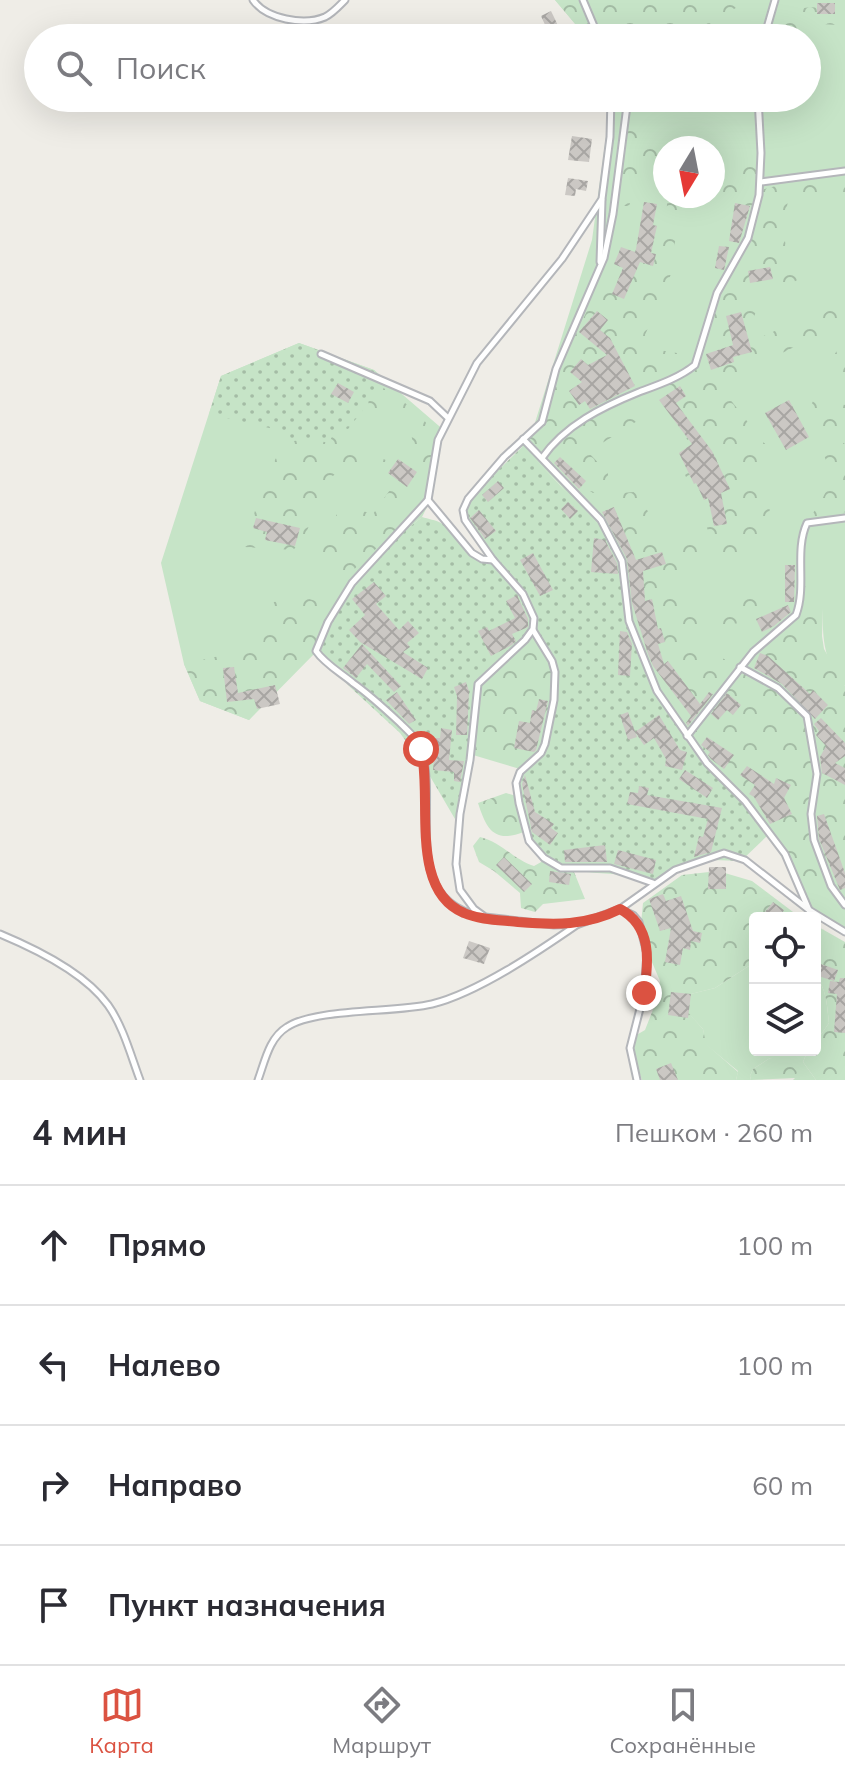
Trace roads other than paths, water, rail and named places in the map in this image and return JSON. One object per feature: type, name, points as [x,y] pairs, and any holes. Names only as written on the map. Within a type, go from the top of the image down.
[{"type":"lane","points":[[253,0],[263,12],[273,17],[314,20],[332,13],[345,0]]},
{"type":"lane","points":[[583,0],[593,24]]},
{"type":"lane","points":[[768,24],[775,0]]},
{"type":"lane","points":[[600,268],[602,199],[611,112]]},
{"type":"lane","points":[[485,917],[474,909],[460,890],[456,864],[477,687],[525,640],[533,629],[534,615],[523,594],[493,560],[465,520],[463,510],[468,499],[542,422],[556,369],[600,268],[613,214],[626,112]]},
{"type":"lane","points":[[542,458],[559,437],[585,419],[668,381],[695,365],[717,293],[748,238],[761,182],[758,112]]},
{"type":"lane","points":[[761,182],[845,171]]},
{"type":"lane","points":[[579,924],[554,925],[485,917],[465,913],[451,905],[438,890],[431,874],[424,759],[418,742],[383,707],[316,653],[328,622],[352,583],[428,500],[434,453],[448,418],[485,351],[562,259],[602,199]]},
{"type":"lane","points":[[321,354],[430,401],[448,418]]},
{"type":"lane","points":[[523,439],[606,528],[623,565],[629,621],[657,691],[707,763],[745,801],[785,854],[809,910]]},
{"type":"lane","points":[[428,500],[472,553],[482,559],[493,560]]},
{"type":"lane","points":[[687,736],[753,652],[796,615],[802,580],[802,542],[807,523],[845,518]]},
{"type":"lane","points":[[533,629],[555,672],[554,700],[545,744],[541,753],[522,769],[516,783],[529,841],[544,858],[561,868],[610,868],[653,883]]},
{"type":"lane","points":[[740,667],[778,688],[807,716],[817,774],[811,814],[814,840],[831,886],[845,905]]},
{"type":"lane","points":[[258,1080],[277,1033],[290,1024],[315,1017],[433,1004],[488,979],[579,924],[620,909],[675,870],[724,853],[745,860],[809,910],[845,932]]},
{"type":"lane","points":[[620,909],[639,922],[647,954],[644,993],[630,1048],[637,1080]]},
{"type":"lane","points":[[0,934],[33,947],[61,964],[108,1005],[140,1080]]}]
